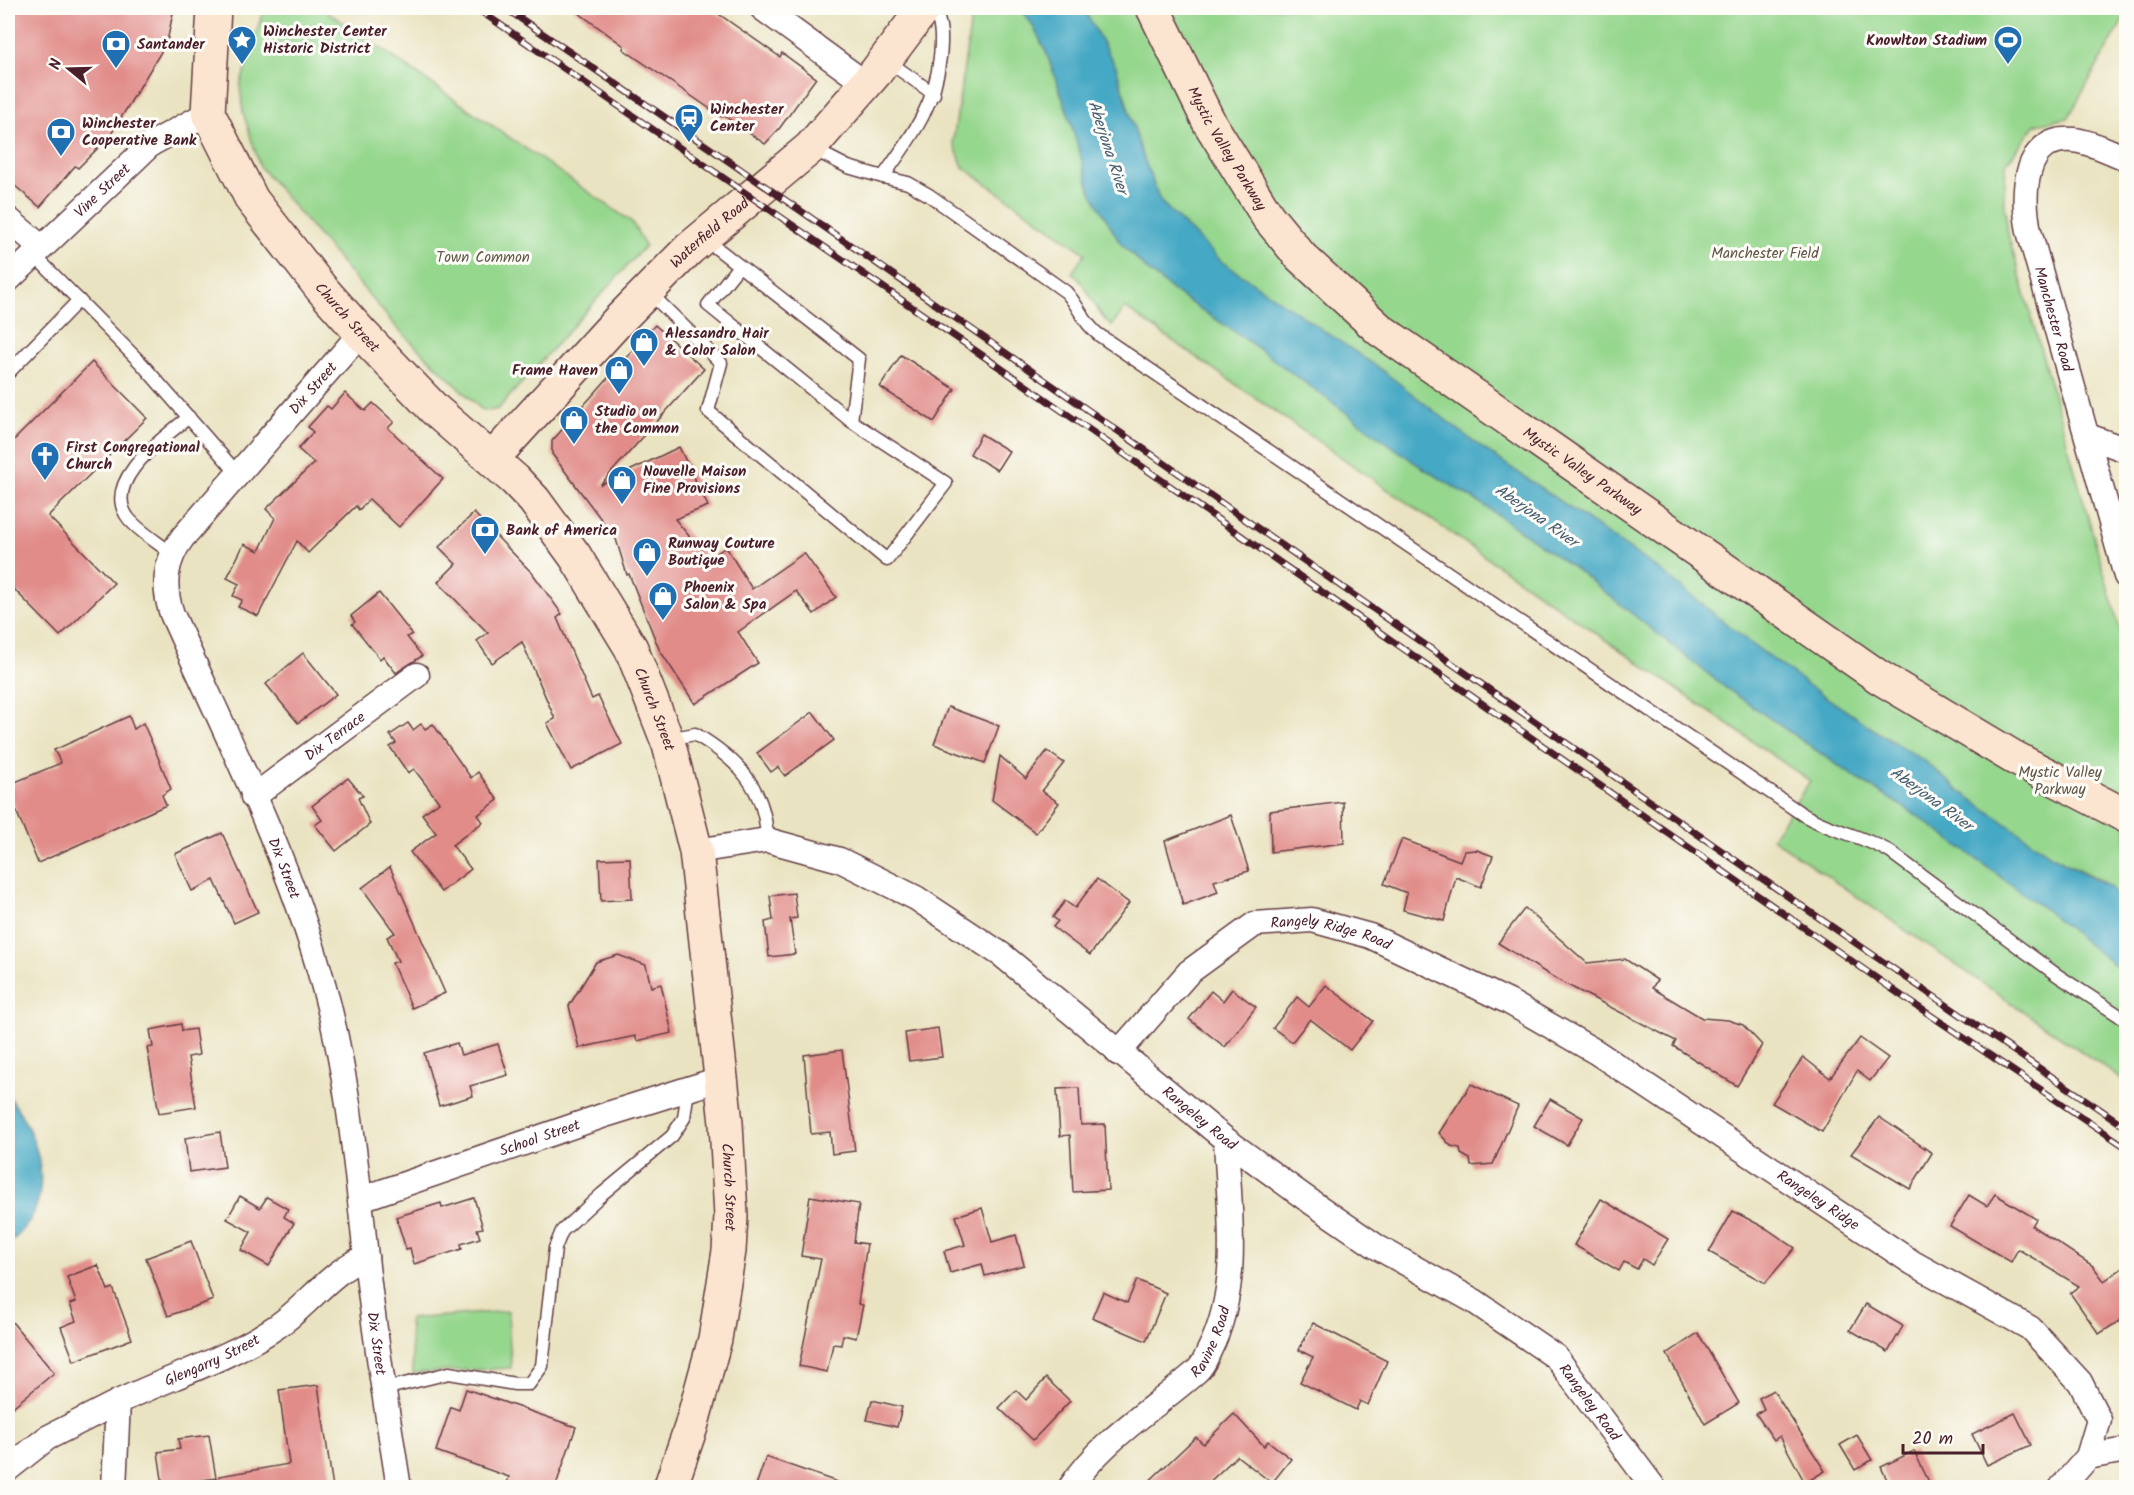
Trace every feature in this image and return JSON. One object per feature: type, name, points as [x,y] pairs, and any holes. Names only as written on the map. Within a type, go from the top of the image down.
[{"type":"main road","name":"Church Street","points":[[214,8],[208,113],[252,200],[321,288],[361,333],[435,410],[492,459],[534,500],[575,556],[631,648],[666,739],[696,851],[730,1166],[729,1251],[715,1339],[703,1389],[670,1488]]},
{"type":"main road","name":"Church Street","points":[[209,73],[235,8]]},
{"type":"main road","name":"Waterfield Road","points":[[492,459],[648,291],[704,238],[810,148],[876,72],[924,8]]},
{"type":"main road","name":"Mystic Valley Parkway","points":[[1153,8],[1209,122],[1268,217],[1301,257],[1380,330],[1879,677],[2013,757],[2127,816]]},
{"type":"street","points":[[762,8],[876,72]]},
{"type":"street","name":"Vine Street","points":[[8,280],[151,144],[208,113]]},
{"type":"street","name":"Manchester Road","points":[[2127,158],[2085,142],[2066,140],[2057,142],[2035,158],[2029,167],[2024,189],[2028,231],[2127,576]]},
{"type":"street","points":[[8,219],[37,250]]},
{"type":"street","name":"Dix Street","points":[[361,333],[183,537],[172,554],[165,584],[168,604],[253,797],[301,916],[320,973],[338,1048],[361,1199],[366,1257],[399,1488]]},
{"type":"street","points":[[2088,436],[2127,450]]},
{"type":"street","name":"Dix Terrace","points":[[253,797],[417,675]]},
{"type":"street","name":"Rangeley Road","points":[[696,851],[767,840],[840,860],[916,898],[1002,955],[1226,1140],[1377,1247],[1474,1301],[1556,1357],[1654,1488]]},
{"type":"street","name":"Rangely Ridge Road","points":[[1118,1053],[1189,972],[1255,924],[1312,920],[1370,936],[1478,987]]},
{"type":"street","name":"Rangeley Ridge","points":[[1478,987],[1596,1052],[1913,1263],[2030,1328],[2080,1382],[2099,1420],[2088,1456]]},
{"type":"street","name":"School Street","points":[[361,1199],[720,1080]]},
{"type":"street","name":"Ravine Road","points":[[1070,1488],[1082,1470],[1136,1418],[1200,1369],[1221,1327],[1231,1274],[1226,1140]]},
{"type":"street","name":"Glengarry Street","points":[[8,1469],[47,1438],[118,1402],[245,1346],[294,1314],[341,1270],[366,1257]]},
{"type":"street","points":[[114,1488],[118,1402]]},
{"type":"street","points":[[2061,1488],[2088,1456],[2127,1450]]},
{"type":"lane","points":[[883,177],[920,122],[934,94],[942,36],[934,8]]},
{"type":"lane","points":[[876,72],[934,94]]},
{"type":"lane","points":[[810,148],[848,167],[914,186],[946,206],[1066,292],[1076,303],[1089,327],[1099,335],[1772,794],[1813,820],[1868,840],[1890,852],[2057,975],[2127,1020]]},
{"type":"lane","points":[[704,238],[859,359],[851,421]]},
{"type":"lane","points":[[37,250],[79,300],[141,364],[238,474]]},
{"type":"lane","points":[[648,291],[721,363],[708,411],[887,560],[946,483],[851,421],[708,305],[739,266]]},
{"type":"lane","points":[[8,373],[79,300]]},
{"type":"lane","points":[[172,554],[129,518],[122,500],[125,482],[138,459],[189,417]]},
{"type":"lane","points":[[666,739],[695,734],[720,749],[752,781],[767,819],[767,840]]},
{"type":"lane","points":[[384,1389],[449,1373],[530,1384],[542,1366],[555,1248],[562,1231],[602,1194],[672,1136],[684,1118],[688,1089]]},
{"type":"green space","name":"Town Common","points":[[264,8],[322,8],[632,222],[645,246],[498,409],[488,411],[481,409],[398,329],[260,167],[243,112],[240,86]]},
{"type":"green space","points":[[966,8],[1020,8],[1033,26],[1046,52],[1068,113],[1091,192],[1119,240],[1146,269],[1177,294],[1237,333],[1418,465],[1482,504],[1582,574],[1726,688],[1858,779],[1915,814],[2043,908],[2126,974],[2126,1082],[1772,838],[1810,781],[1125,308],[1112,326],[1106,321],[1083,285],[1072,273],[1085,253],[963,167],[953,142],[972,12]]},
{"type":"green space","name":"Manchester Field","points":[[1083,8],[2126,8],[2126,15],[2068,118],[2036,124],[2006,164],[2004,196],[2008,234],[2126,651],[2126,907],[2100,880],[2052,856],[1957,789],[1923,760],[1808,685],[1749,642],[1661,571],[1474,442],[1379,368],[1222,262],[1160,201],[1140,148],[1116,67]]},
{"type":"green space","points":[[508,1311],[511,1368],[413,1373],[409,1319]]},
{"type":"water","name":"Aberjona River","points":[[1020,8],[1083,8],[1116,67],[1140,148],[1160,201],[1222,262],[1379,368],[1474,442],[1661,571],[1749,642],[1808,685],[1923,760],[1957,789],[2052,856],[2110,887],[2126,907],[2126,974],[2043,908],[1915,814],[1858,779],[1726,688],[1582,574],[1482,504],[1418,465],[1237,333],[1177,294],[1146,269],[1119,241],[1091,192],[1068,113],[1046,52],[1033,26]]},
{"type":"water","points":[[8,1095],[18,1109],[33,1140],[38,1156],[40,1189],[29,1222],[8,1247]]},
{"type":"building","points":[[8,8],[174,8],[167,42],[110,136],[78,168],[75,166],[40,207],[8,180]]},
{"type":"building","points":[[572,8],[710,8],[780,57],[782,53],[816,78],[779,129],[765,144],[623,49],[624,46]]},
{"type":"building","points":[[655,325],[704,369],[600,485],[679,447],[708,506],[675,519],[708,559],[726,547],[752,589],[804,553],[836,597],[814,614],[796,591],[738,632],[758,663],[695,704],[659,649],[629,574],[627,575],[616,539],[552,454],[552,441]]},
{"type":"building","points":[[901,355],[955,389],[934,422],[880,387]]},
{"type":"building","name":"First Congregational Church","points":[[92,362],[147,418],[48,516],[114,583],[60,636],[8,583],[8,446]]},
{"type":"building","points":[[345,393],[365,411],[373,403],[394,422],[388,428],[443,479],[399,527],[369,499],[359,510],[356,506],[308,553],[297,541],[258,616],[238,607],[242,600],[233,596],[239,584],[227,578],[244,544],[259,551],[275,518],[266,509],[314,463],[298,449],[313,432],[308,427],[327,406],[331,409]]},
{"type":"building","points":[[981,434],[1009,451],[997,470],[970,454]]},
{"type":"building","points":[[474,513],[533,574],[562,614],[557,618],[592,699],[598,696],[622,744],[571,770],[547,723],[555,719],[522,642],[492,663],[477,641],[488,633],[438,582],[456,564],[439,547]]},
{"type":"building","points":[[379,593],[412,634],[407,637],[422,656],[396,673],[383,656],[380,659],[352,624],[355,622],[351,616]]},
{"type":"building","points":[[303,653],[336,694],[298,723],[266,684]]},
{"type":"building","points":[[948,707],[999,726],[985,763],[934,744]]},
{"type":"building","points":[[813,712],[834,740],[785,776],[778,767],[771,772],[757,753]]},
{"type":"building","points":[[129,716],[134,729],[143,723],[155,750],[171,789],[162,795],[166,805],[38,863],[8,791],[8,785],[61,763],[54,750]]},
{"type":"building","points":[[408,723],[413,730],[421,724],[425,729],[433,724],[471,778],[478,772],[498,800],[478,815],[483,822],[452,845],[471,869],[441,892],[410,852],[436,833],[422,814],[439,802],[414,769],[408,773],[390,747],[396,743],[390,735]]},
{"type":"building","points":[[1047,751],[1064,763],[1042,791],[1059,803],[1036,833],[992,800],[1000,756],[1026,779]]},
{"type":"building","points":[[348,778],[363,796],[358,798],[370,824],[336,851],[315,825],[322,820],[312,806]]},
{"type":"building","points":[[1343,802],[1344,843],[1271,852],[1270,811]]},
{"type":"building","points":[[1231,815],[1249,871],[1214,881],[1218,892],[1183,905],[1165,841]]},
{"type":"building","points":[[222,833],[258,912],[234,923],[214,880],[192,891],[175,854]]},
{"type":"building","points":[[1402,839],[1460,861],[1464,851],[1477,850],[1493,856],[1481,887],[1456,877],[1444,921],[1403,910],[1407,893],[1384,884]]},
{"type":"building","points":[[630,858],[632,899],[601,901],[599,859]]},
{"type":"building","points":[[390,867],[445,993],[412,1008],[392,963],[398,961],[387,937],[395,933],[362,888]]},
{"type":"building","points":[[1097,879],[1129,903],[1090,955],[1053,927],[1058,921],[1053,917],[1065,901],[1075,908]]},
{"type":"building","points":[[794,893],[797,918],[790,919],[795,954],[769,957],[765,922],[773,920],[770,896]]},
{"type":"building","points":[[1525,908],[1587,963],[1625,959],[1657,980],[1652,988],[1702,1018],[1728,1020],[1743,1025],[1762,1045],[1737,1086],[1673,1046],[1676,1041],[1556,979],[1498,943]]},
{"type":"building","points":[[618,955],[646,965],[651,987],[661,984],[672,1033],[637,1041],[635,1036],[579,1048],[569,1006],[596,962]]},
{"type":"building","points":[[1326,985],[1373,1021],[1350,1050],[1310,1019],[1292,1042],[1273,1028],[1297,997],[1309,1007]]},
{"type":"building","points":[[1232,989],[1256,1007],[1225,1047],[1189,1019],[1211,991],[1223,1001]]},
{"type":"building","points":[[181,1024],[182,1031],[195,1029],[199,1055],[188,1057],[196,1107],[159,1113],[147,1048],[153,1047],[150,1030]]},
{"type":"building","points":[[938,1028],[942,1057],[909,1061],[905,1033]]},
{"type":"building","points":[[1860,1038],[1888,1058],[1870,1081],[1857,1071],[1822,1132],[1772,1103],[1803,1057],[1830,1078]]},
{"type":"building","points":[[457,1043],[461,1055],[498,1044],[508,1075],[470,1086],[473,1096],[439,1106],[424,1053]]},
{"type":"building","points":[[842,1050],[855,1151],[832,1154],[830,1132],[811,1134],[804,1055]]},
{"type":"building","points":[[1471,1084],[1518,1106],[1493,1164],[1471,1166],[1470,1159],[1461,1154],[1460,1148],[1451,1146],[1439,1133]]},
{"type":"building","points":[[1079,1088],[1081,1125],[1105,1124],[1108,1190],[1073,1192],[1070,1135],[1060,1136],[1057,1089]]},
{"type":"building","points":[[1550,1099],[1583,1118],[1567,1145],[1534,1126]]},
{"type":"building","points":[[1879,1117],[1932,1153],[1910,1189],[1851,1154]]},
{"type":"building","points":[[220,1132],[225,1167],[189,1172],[185,1138]]},
{"type":"building","points":[[1995,1194],[2036,1219],[2032,1226],[2093,1266],[2104,1281],[2127,1265],[2127,1316],[2099,1334],[2070,1293],[2079,1286],[2018,1249],[2011,1262],[1950,1226],[1969,1195],[1987,1206]]},
{"type":"building","points":[[240,1196],[260,1208],[267,1197],[288,1209],[284,1217],[294,1223],[269,1266],[241,1250],[251,1232],[227,1219]]},
{"type":"building","points":[[810,1196],[859,1204],[854,1242],[867,1244],[858,1304],[863,1305],[856,1338],[843,1335],[841,1345],[833,1344],[827,1372],[799,1366],[821,1259],[801,1256]]},
{"type":"building","points":[[474,1198],[483,1228],[477,1229],[480,1238],[461,1244],[462,1249],[414,1264],[410,1248],[406,1249],[396,1217],[441,1203],[442,1208]]},
{"type":"building","points":[[1601,1199],[1668,1239],[1652,1265],[1643,1259],[1637,1269],[1624,1262],[1619,1271],[1574,1245]]},
{"type":"building","points":[[982,1208],[992,1242],[1016,1235],[1024,1265],[985,1276],[982,1264],[950,1273],[944,1251],[965,1245],[956,1216]]},
{"type":"building","points":[[1733,1211],[1767,1229],[1795,1248],[1765,1283],[1709,1252]]},
{"type":"building","points":[[191,1241],[213,1300],[168,1316],[146,1258]]},
{"type":"building","points":[[98,1265],[108,1290],[113,1288],[132,1339],[74,1361],[61,1327],[76,1321],[70,1304],[76,1302],[67,1277]]},
{"type":"building","points":[[1137,1280],[1166,1293],[1146,1341],[1092,1318],[1103,1292],[1127,1303]]},
{"type":"building","points":[[1866,1304],[1903,1326],[1888,1352],[1850,1330]]},
{"type":"building","points":[[8,1317],[54,1373],[8,1411]]},
{"type":"building","points":[[1313,1323],[1387,1361],[1368,1405],[1360,1401],[1356,1410],[1300,1382],[1313,1357],[1299,1350]]},
{"type":"building","points":[[1698,1333],[1739,1403],[1705,1424],[1667,1354]]},
{"type":"building","points":[[1046,1378],[1070,1401],[1033,1440],[999,1408],[1016,1390],[1026,1400]]},
{"type":"building","points":[[318,1385],[333,1488],[220,1488],[219,1476],[289,1464],[279,1390]]},
{"type":"building","points":[[466,1389],[576,1427],[555,1488],[505,1488],[509,1477],[436,1451],[451,1407],[459,1410]]},
{"type":"building","points":[[1773,1390],[1825,1471],[1805,1483],[1780,1436],[1774,1440],[1756,1414],[1764,1409],[1759,1398]]},
{"type":"building","points":[[872,1400],[902,1407],[897,1427],[867,1420]]},
{"type":"building","points":[[2015,1413],[2031,1445],[1987,1465],[1972,1434]]},
{"type":"building","points":[[1234,1414],[1264,1446],[1268,1441],[1291,1459],[1272,1483],[1237,1456],[1203,1488],[1142,1488],[1196,1437],[1203,1444]]},
{"type":"building","points":[[209,1435],[216,1478],[163,1486],[158,1452],[180,1449],[178,1439]]},
{"type":"building","points":[[1857,1435],[1872,1460],[1855,1470],[1840,1445]]},
{"type":"building","points":[[1914,1451],[1932,1488],[1891,1488],[1881,1467]]},
{"type":"building","points":[[766,1457],[843,1484],[843,1488],[755,1488]]},
{"type":"railway","points":[[476,8],[992,362],[1902,996],[2126,1147]]},
{"type":"railway","points":[[505,8],[1922,989],[2126,1127]]},
{"type":"place","name":"Winchester Center Historic District","points":[[242,66]]},
{"type":"place","name":"Knowlton Stadium","points":[[2008,66]]},
{"type":"place","name":"Santander","points":[[116,70]]},
{"type":"place","name":"Winchester Center","points":[[689,144]]},
{"type":"place","name":"Winchester Cooperative Bank","points":[[61,158]]},
{"type":"place","name":"Alessandro Hair & Color Salon","points":[[644,368]]},
{"type":"place","name":"Frame Haven","points":[[619,396]]},
{"type":"place","name":"Studio on the Common","points":[[574,446]]},
{"type":"place","name":"First Congregational Church","points":[[45,482]]},
{"type":"place","name":"Nouvelle Maison Fine Provisions","points":[[622,506]]},
{"type":"place","name":"Bank of America","points":[[485,556]]},
{"type":"place","name":"Runway Couture Boutique","points":[[647,578]]},
{"type":"place","name":"Phoenix Salon & Spa","points":[[663,622]]}]
